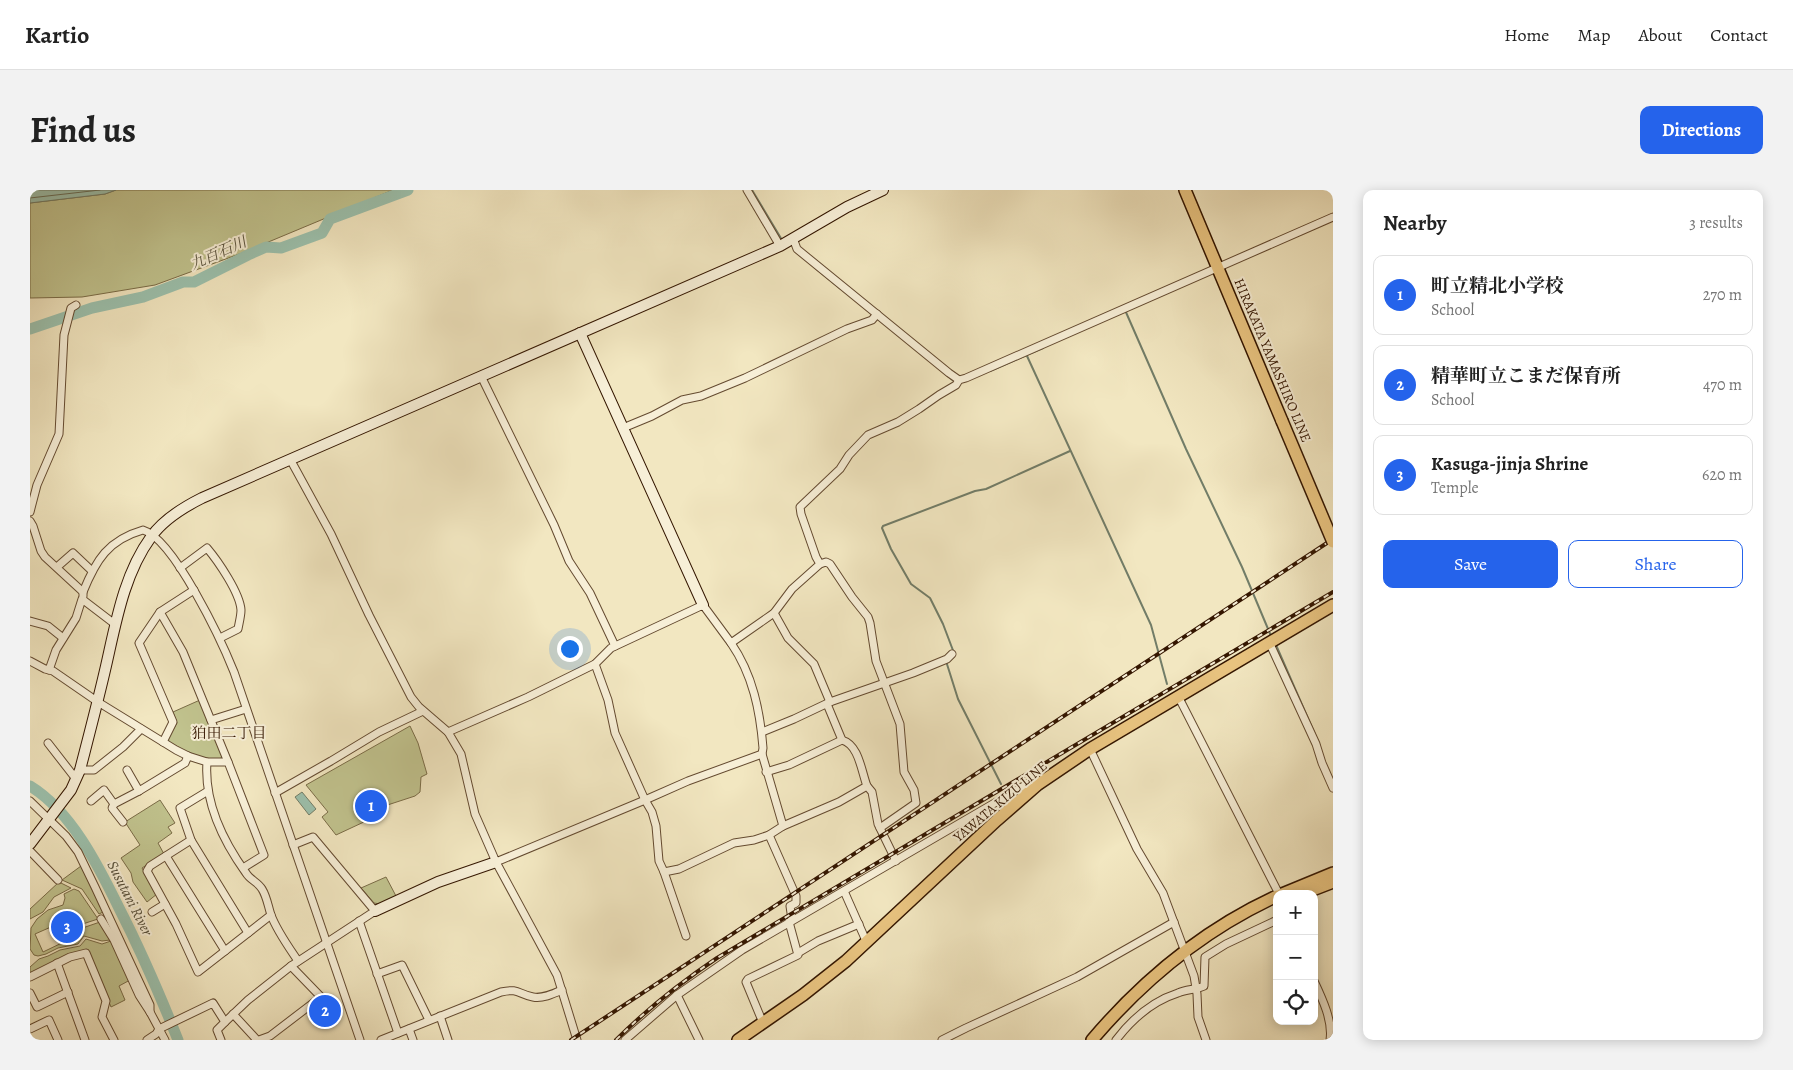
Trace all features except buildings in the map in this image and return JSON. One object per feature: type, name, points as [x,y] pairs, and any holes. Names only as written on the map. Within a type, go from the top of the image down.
[{"type":"main road","name":"HIRAKATA YAMASHIRO LINE","points":[[1185,190],[1333,542]]},
{"type":"main road","name":"YAWATA KIZU LINE","points":[[738,1040],[823,980],[867,943],[997,820],[1037,785],[1090,749],[1333,605]]},
{"type":"main road","points":[[1291,890],[1333,873]]},
{"type":"main road","points":[[1312,890],[1333,882]]},
{"type":"main road","points":[[1092,1040],[1140,990],[1186,953],[1228,921],[1273,898]]},
{"type":"main road","points":[[1186,953],[1229,926],[1273,906]]},
{"type":"street","points":[[747,190],[780,246]]},
{"type":"street","points":[[30,844],[63,800],[78,775],[116,625],[138,557],[152,535],[176,514],[193,502],[780,246],[847,207],[883,190]]},
{"type":"street","points":[[820,564],[800,514],[800,507],[840,469],[849,455],[868,435],[898,422],[956,385],[959,380],[1333,218]]},
{"type":"street","points":[[793,238],[797,249],[949,374],[959,380]]},
{"type":"street","points":[[30,512],[37,485],[59,434],[64,335],[67,322],[74,307]]},
{"type":"street","points":[[623,428],[652,416],[682,400],[701,396],[745,378],[848,329],[872,320],[877,314]]},
{"type":"street","points":[[580,333],[703,605],[731,643],[754,689],[758,702],[762,732],[762,754],[783,826]]},
{"type":"street","points":[[481,376],[554,525],[569,561],[590,593],[615,646]]},
{"type":"street","points":[[290,459],[331,534],[408,692],[414,702],[448,732],[461,754],[475,814],[496,862],[557,975],[577,1040]]},
{"type":"street","points":[[30,521],[41,551],[83,595],[116,625]]},
{"type":"street","points":[[49,670],[56,650],[76,618],[92,571],[107,549],[118,541],[142,530],[152,535],[180,568],[220,638],[360,1040]]},
{"type":"street","points":[[180,568],[207,548],[220,563],[241,610],[238,629],[220,638]]},
{"type":"street","points":[[57,567],[73,553],[92,571]]},
{"type":"street","points":[[731,643],[774,613],[792,589],[820,564],[826,562],[830,564],[852,598],[868,616],[876,661],[900,724],[903,767],[916,799],[916,803],[880,828]]},
{"type":"street","points":[[163,742],[173,722],[139,643],[160,612],[194,590]]},
{"type":"street","points":[[448,732],[528,697],[595,664],[611,648],[703,605]]},
{"type":"street","points":[[160,612],[183,652],[264,855],[243,868]]},
{"type":"street","points":[[774,613],[788,638],[814,664],[842,740],[849,743],[855,749],[867,786],[872,792],[880,828],[896,861]]},
{"type":"street","points":[[30,621],[48,626],[63,638]]},
{"type":"street","points":[[1269,642],[1331,777],[1333,788]]},
{"type":"street","points":[[762,732],[828,703],[884,684],[946,659],[952,654]]},
{"type":"street","points":[[30,661],[53,671],[98,702],[188,756],[207,762],[228,762]]},
{"type":"street","points":[[595,664],[608,700],[615,734],[652,812],[656,826],[659,861],[686,936]]},
{"type":"street","points":[[1178,696],[1276,890]]},
{"type":"street","points":[[211,720],[246,709]]},
{"type":"street","points":[[275,793],[379,732],[423,711]]},
{"type":"street","points":[[78,775],[94,770],[142,729]]},
{"type":"street","points":[[766,772],[789,765],[842,740]]},
{"type":"street","points":[[48,743],[78,775]]},
{"type":"street","points":[[1090,749],[1138,849],[1162,893],[1174,922],[1194,976],[1197,990],[1198,1017],[1206,1040]]},
{"type":"street","points":[[221,1040],[217,1030],[248,1000],[290,966],[375,911],[438,882],[496,862],[688,781],[762,754]]},
{"type":"street","points":[[114,804],[185,763],[188,756]]},
{"type":"street","points":[[207,762],[208,790],[220,829],[247,875],[263,891],[271,915],[298,961]]},
{"type":"street","points":[[127,770],[139,791]]},
{"type":"street","points":[[625,1040],[677,995],[715,968],[790,921],[1029,783],[1037,785]]},
{"type":"street","points":[[664,872],[679,869],[734,843],[754,840],[769,835],[783,826],[840,802],[867,786]]},
{"type":"street","points":[[91,801],[104,790],[114,804],[112,808],[123,822]]},
{"type":"street","points":[[208,790],[180,808],[191,840],[248,932]]},
{"type":"street","points":[[30,801],[50,818],[78,852],[150,1005],[150,1012]]},
{"type":"street","points":[[769,835],[796,896],[796,902],[790,906],[790,921],[798,953]]},
{"type":"street","points":[[293,845],[313,837],[375,911]]},
{"type":"street","points":[[191,840],[150,866],[147,870],[176,924],[198,972],[271,915]]},
{"type":"street","points":[[30,851],[58,880]]},
{"type":"street","points":[[166,856],[225,951]]},
{"type":"street","points":[[844,891],[867,943]]},
{"type":"street","points":[[152,912],[165,904]]},
{"type":"street","points":[[101,919],[114,940],[139,995],[161,1028],[164,1040]]},
{"type":"street","points":[[359,921],[398,1033]]},
{"type":"street","points":[[942,1040],[1077,977],[1174,922]]},
{"type":"street","points":[[1116,1040],[1139,1014],[1172,995],[1188,990],[1197,990],[1204,986],[1205,958],[1226,944],[1273,922]]},
{"type":"street","points":[[763,1023],[746,982],[748,979],[798,955],[798,953],[818,941],[859,924]]},
{"type":"street","points":[[30,978],[70,957],[86,953],[106,1001],[102,1017],[114,1040]]},
{"type":"street","points":[[57,963],[85,1040]]},
{"type":"street","points":[[378,974],[402,965],[429,1020]]},
{"type":"street","points":[[233,1014],[258,1040],[270,1036],[321,997],[290,966]]},
{"type":"street","points":[[1318,989],[1327,1008],[1332,1033],[1330,1040]]},
{"type":"street","points":[[381,1040],[501,992],[512,990],[535,998],[548,996],[562,990]]},
{"type":"street","points":[[30,993],[37,1007],[68,992]]},
{"type":"street","points":[[677,995],[699,1040]]},
{"type":"street","points":[[147,1040],[161,1028],[213,1003],[225,1022]]},
{"type":"street","points":[[440,1016],[448,1040]]},
{"type":"street","points":[[30,1029],[49,1020],[58,1040]]},
{"type":"street","points":[[409,1029],[413,1040]]},
{"type":"shaded area","points":[[116,190],[393,190],[242,253],[155,285],[82,297],[30,298],[30,203],[105,194]]},
{"type":"shaded area","points":[[200,700],[222,756],[220,760],[193,755],[169,742],[168,738],[177,723],[173,712]]},
{"type":"shaded area","points":[[410,726],[418,743],[427,774],[421,777],[420,792],[415,796],[363,813],[366,821],[336,835],[322,817],[328,812],[306,785]]},
{"type":"shaded area","points":[[160,800],[175,823],[168,827],[172,833],[158,843],[164,854],[142,868],[157,894],[147,902],[133,882],[131,873],[121,858],[140,845],[125,822]]},
{"type":"shaded area","points":[[81,866],[103,912],[99,914],[82,889],[62,880]]},
{"type":"shaded area","points":[[386,877],[396,896],[380,904],[374,903],[361,888]]},
{"type":"shaded area","points":[[59,882],[71,888],[54,897],[43,912],[30,919],[30,909]]},
{"type":"shaded area","points":[[74,889],[79,891],[98,919],[64,930],[60,923],[35,934],[43,952],[68,940],[65,934],[100,922],[110,940],[102,941],[84,936],[78,944],[58,948],[38,956],[34,955],[30,949],[31,928],[37,919],[48,910],[63,905],[64,894]]},
{"type":"shaded area","points":[[86,939],[102,944],[111,941],[130,980],[119,986],[125,1000],[111,1007],[88,951],[30,975],[30,967],[39,959],[60,950],[80,946]]},
{"type":"water","points":[[30,190],[116,190],[105,194],[30,203]]},
{"type":"water","points":[[302,792],[316,809],[309,815],[295,797]]},
{"type":"waterway","name":"九百石川","points":[[30,329],[92,308],[143,297],[183,282],[194,282],[266,247],[281,248],[322,233],[330,219],[408,190]]},
{"type":"waterway","points":[[752,190],[782,240]]},
{"type":"waterway","points":[[814,267],[841,289]]},
{"type":"waterway","points":[[1125,310],[1186,449],[1242,567],[1271,636]]},
{"type":"waterway","points":[[990,371],[1043,348]]},
{"type":"waterway","points":[[1027,356],[1151,625],[1167,684]]},
{"type":"waterway","points":[[942,371],[955,382]]},
{"type":"waterway","points":[[954,653],[943,624],[930,598],[911,584],[891,549],[882,528],[883,526],[975,491],[986,489],[1070,451]]},
{"type":"waterway","points":[[1276,645],[1320,746]]},
{"type":"waterway","points":[[946,661],[958,699],[1001,784]]},
{"type":"waterway","name":"Susutani River","points":[[30,786],[45,797],[71,824],[92,857],[135,940],[178,1040]]},
{"type":"railway","points":[[571,1040],[1333,539]]},
{"type":"railway","points":[[616,1040],[664,997],[717,958],[1333,592]]},
{"type":"place","name":"町立精北小学校","points":[[371,806]]},
{"type":"place","name":"Kasuga-jinja Shrine","points":[[67,927]]},
{"type":"place","name":"精華町立こまだ保育所","points":[[325,1011]]},
{"type":"district","name":"狛田二丁目","points":[[229,733]]}]
